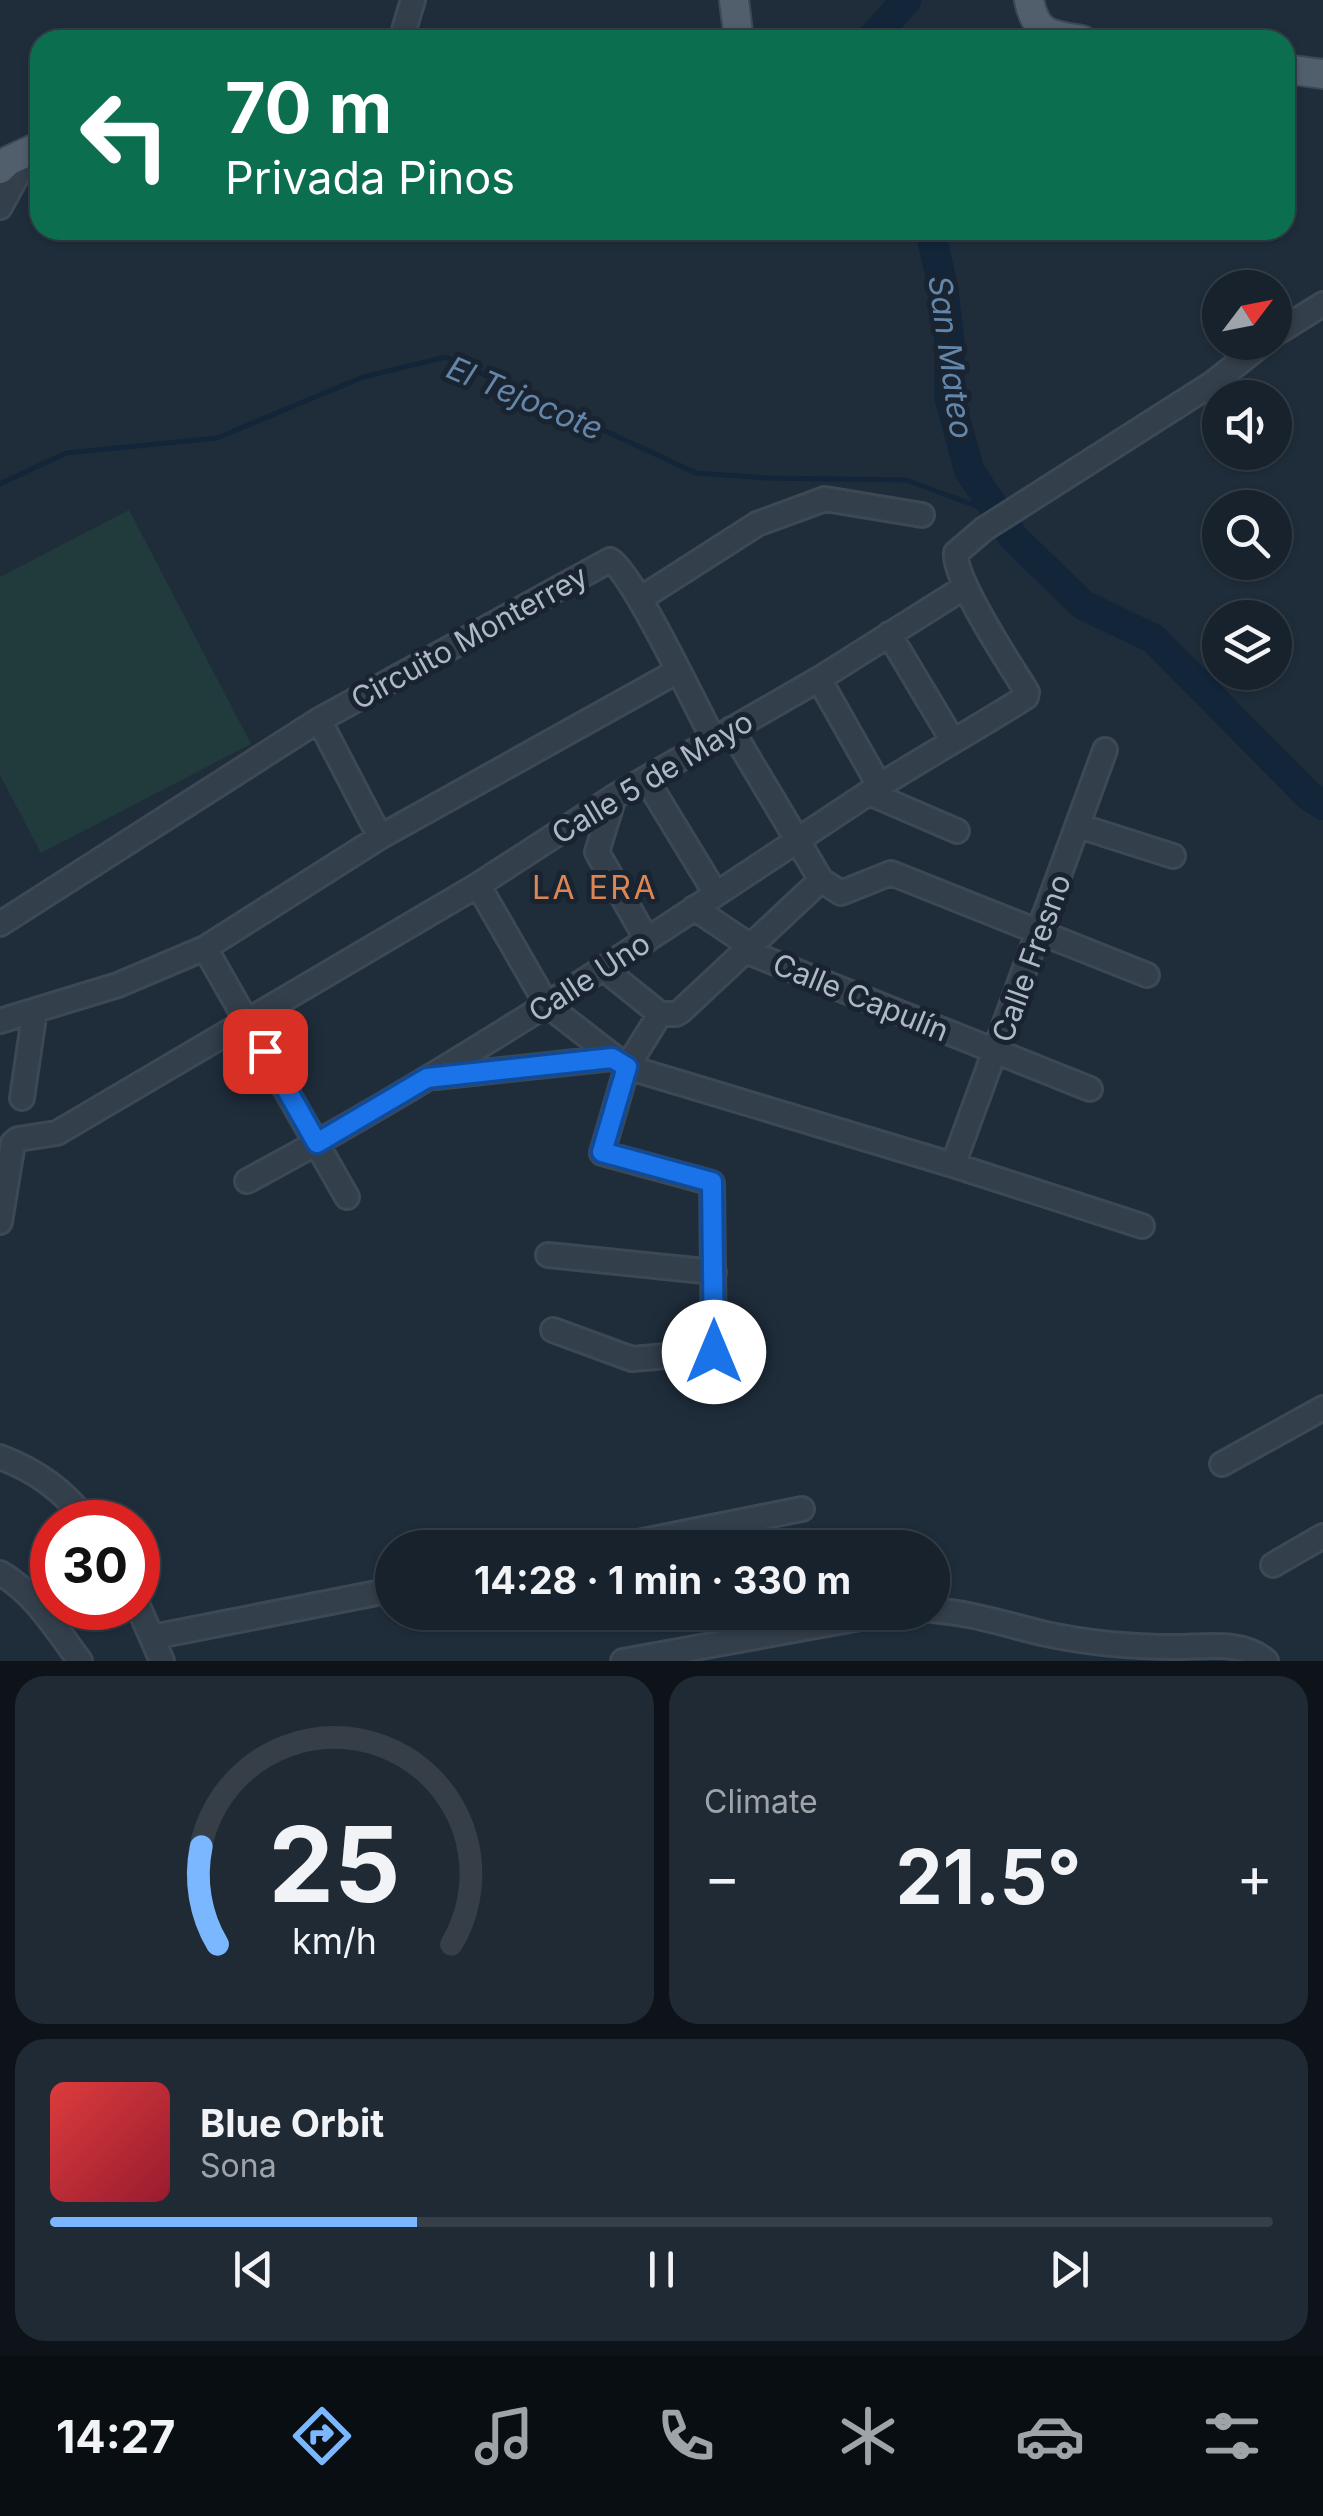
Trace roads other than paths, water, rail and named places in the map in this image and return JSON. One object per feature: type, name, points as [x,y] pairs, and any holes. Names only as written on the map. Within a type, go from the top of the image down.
[{"type":"main road","points":[[734,0],[738,30]]},
{"type":"main road","points":[[1030,0],[1033,17],[1044,30]]},
{"type":"main road","points":[[1295,70],[1323,74]]},
{"type":"street","points":[[404,30],[413,0]]},
{"type":"street","points":[[0,207],[16,157]]},
{"type":"street","points":[[1292,323],[1323,304]]},
{"type":"street","points":[[966,586],[956,553],[984,529],[1213,384],[1243,360]]},
{"type":"street","points":[[640,599],[757,524],[825,499],[922,515]]},
{"type":"street","name":"Circuito Monterrey","points":[[0,924],[319,720],[610,560],[640,599],[676,672],[800,842],[821,880]]},
{"type":"street","name":"Calle 5 de Mayo","points":[[8,1156],[18,1139],[56,1133],[478,885],[614,797],[819,679],[966,586]]},
{"type":"street","name":"Calle Uno","points":[[247,1180],[317,1143],[547,1005],[874,790],[1026,697],[1027,692],[966,586]]},
{"type":"street","points":[[890,634],[952,741]]},
{"type":"street","points":[[0,1021],[118,985],[204,948],[380,837],[676,672]]},
{"type":"street","points":[[819,679],[874,790],[957,831]]},
{"type":"street","name":"Circuito Monterrey","points":[[319,720],[380,837]]},
{"type":"street","name":"Calle Fresno","points":[[953,1165],[1104,750]]},
{"type":"street","points":[[646,778],[716,894]]},
{"type":"street","points":[[614,797],[598,852],[647,940]]},
{"type":"street","points":[[1079,826],[1172,856]]},
{"type":"street","points":[[603,968],[660,1014],[676,1014],[821,880],[845,893],[891,874],[1147,975]]},
{"type":"street","points":[[478,885],[547,1005],[619,1062],[1142,1226]]},
{"type":"street","name":"Calle Capulín","points":[[694,908],[746,948],[1090,1090]]},
{"type":"street","points":[[204,948],[346,1197]]},
{"type":"street","points":[[22,1098],[35,1010]]},
{"type":"street","points":[[553,1330],[632,1359],[714,1352],[712,1182],[602,1152],[619,1062],[660,1014]]},
{"type":"street","points":[[427,1078],[619,1062]]},
{"type":"street","points":[[0,1222],[8,1156]]},
{"type":"street","points":[[548,1256],[714,1272]]},
{"type":"street","points":[[1222,1464],[1323,1408]]},
{"type":"street","points":[[0,1457],[42,1476],[71,1500]]},
{"type":"street","points":[[700,1530],[802,1510]]},
{"type":"street","points":[[1273,1565],[1323,1536]]},
{"type":"street","points":[[0,1573],[14,1581],[38,1606],[80,1661]]},
{"type":"street","points":[[153,1637],[375,1593]]},
{"type":"street","points":[[950,1611],[1048,1634],[1138,1647],[1234,1648],[1266,1661]]},
{"type":"street","points":[[150,1630],[162,1661]]},
{"type":"street","points":[[622,1661],[794,1630]]},
{"type":"waterway","name":"San Mateo","points":[[880,30],[906,0]]},
{"type":"waterway","name":"San Mateo","points":[[932,240],[950,346],[949,396],[969,470],[1014,538],[1083,605],[1154,639],[1308,795],[1323,805]]},
{"type":"waterway","name":"El Tejocote","points":[[0,484],[66,453],[217,438],[363,377],[446,357],[696,473],[906,480],[993,512]]},
{"type":"district","name":"LA ERA","points":[[595,887]]}]
